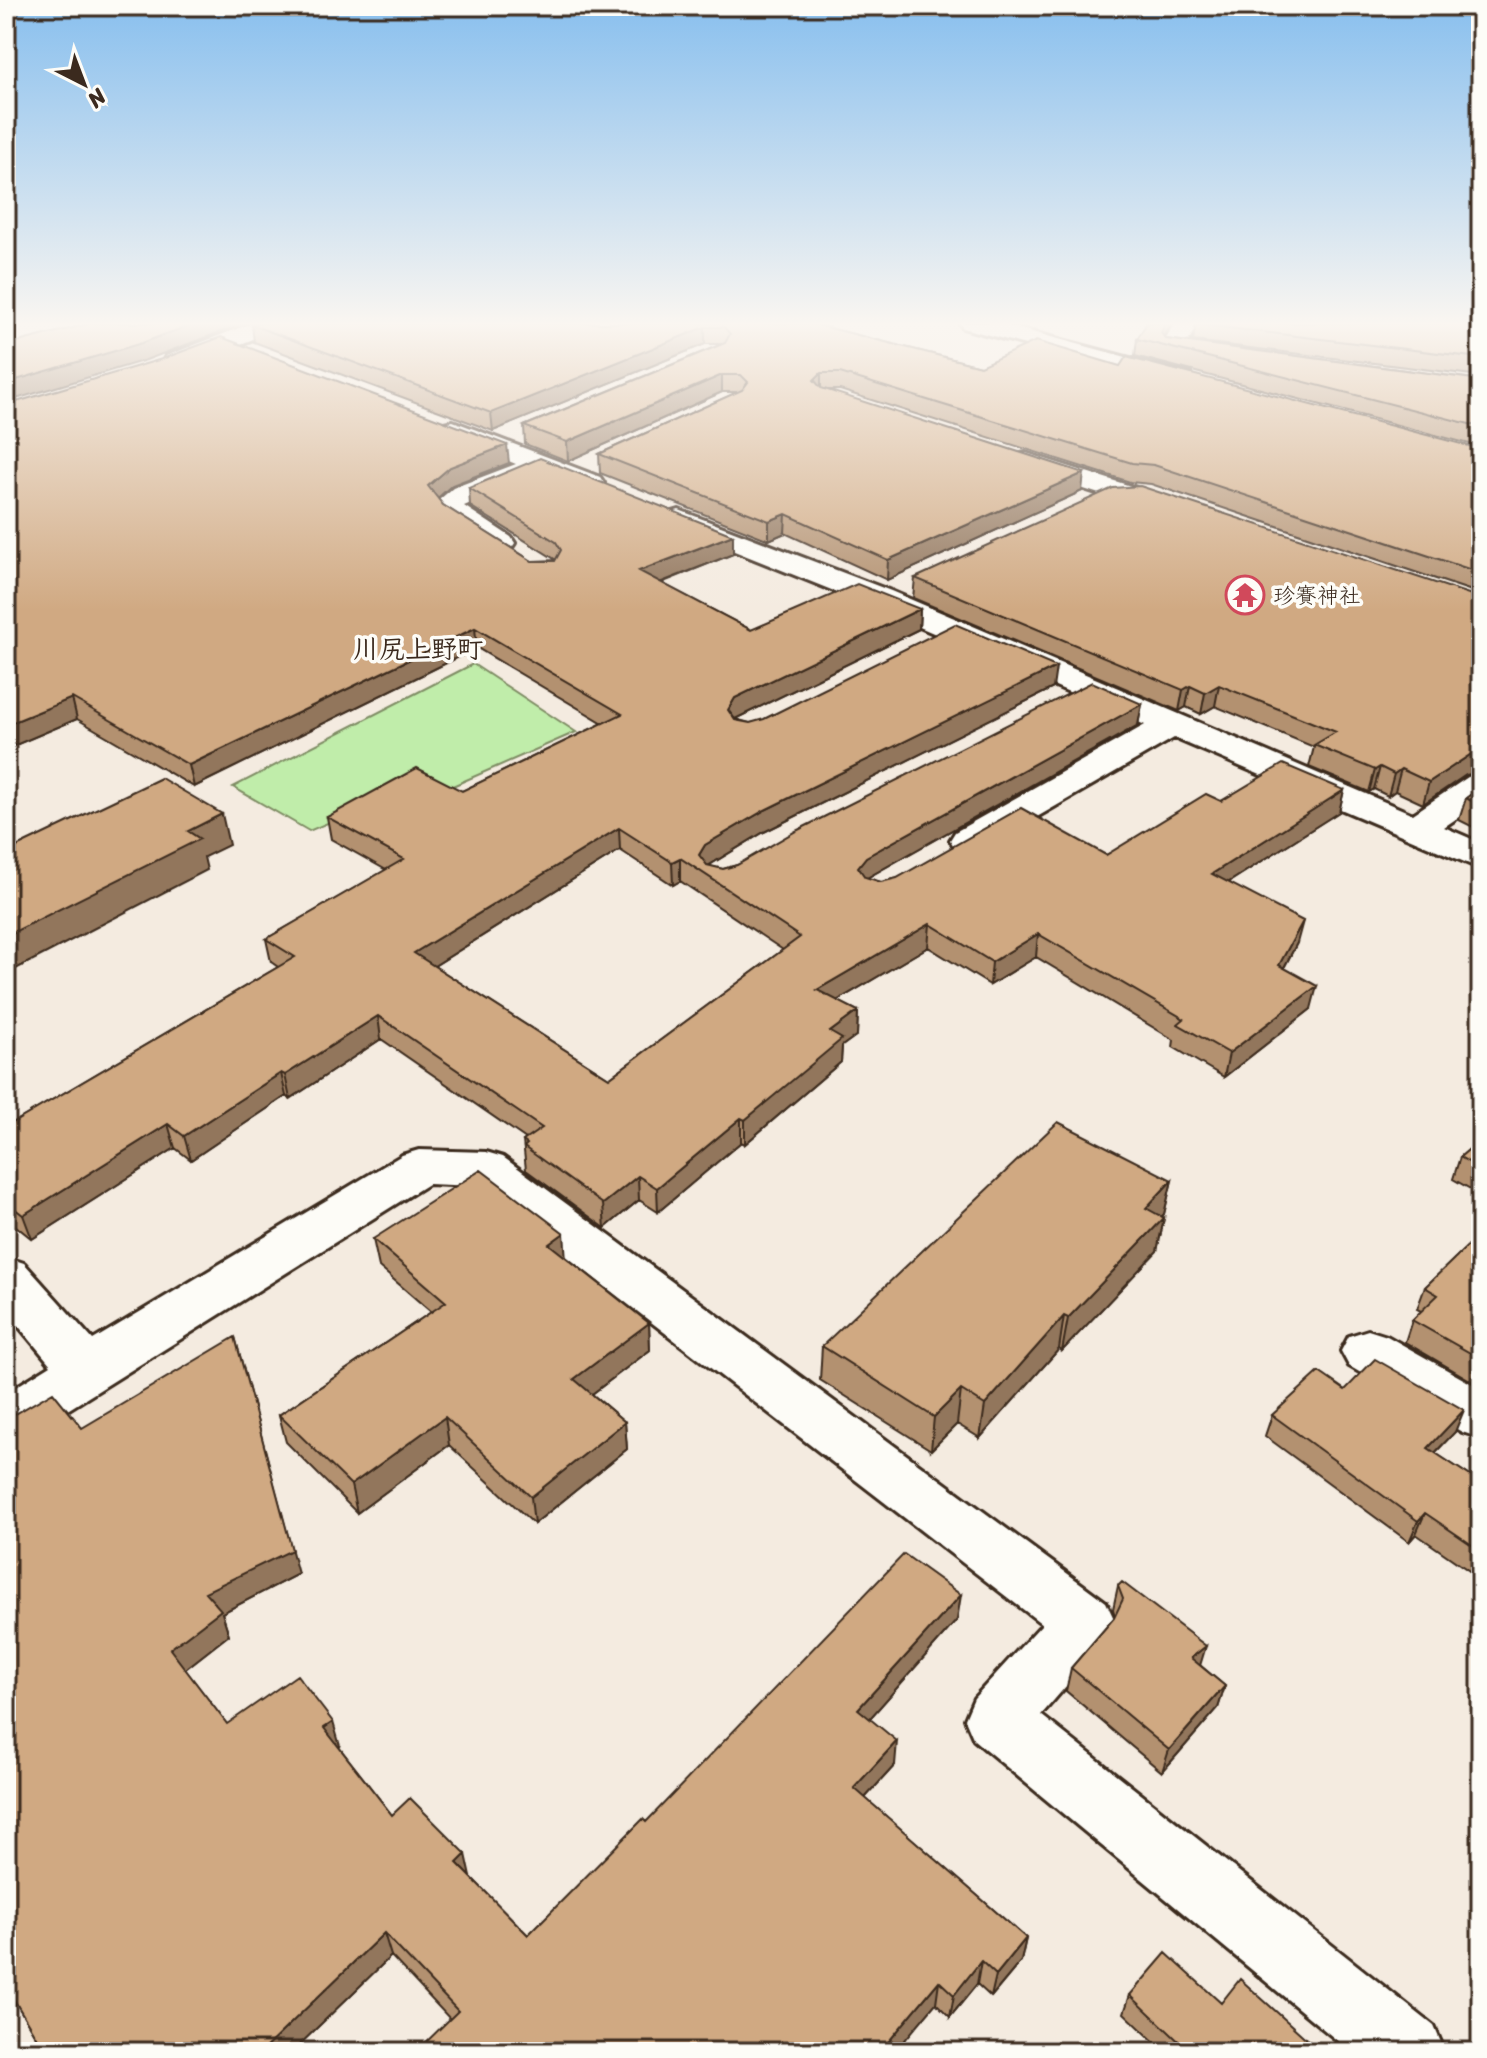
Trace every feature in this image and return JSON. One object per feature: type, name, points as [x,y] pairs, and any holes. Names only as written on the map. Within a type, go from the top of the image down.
[{"type":"street","points":[[434,421],[611,491]]},
{"type":"street","points":[[493,444],[521,433]]},
{"type":"street","points":[[1008,455],[1141,496],[1104,496],[1077,508]]},
{"type":"street","points":[[526,559],[457,516],[447,505],[463,494],[555,469],[595,462]]},
{"type":"street","points":[[654,509],[894,592],[952,629],[1481,857]]},
{"type":"street","points":[[911,649],[952,629]]},
{"type":"street","points":[[1048,708],[1087,688]]},
{"type":"street","points":[[935,859],[1172,724]]},
{"type":"street","points":[[1415,829],[1481,785]]},
{"type":"street","points":[[6,1420],[419,1167],[486,1169],[1084,1621],[997,1719],[1408,2052]]},
{"type":"street","points":[[6,1276],[87,1370]]},
{"type":"street","points":[[1368,1351],[1481,1416]]},
{"type":"green space","points":[[473,664],[576,732],[448,788],[433,778],[309,831],[233,787]]},
{"type":"building","points":[[6,419],[438,419],[507,445],[450,467],[428,486],[443,505],[532,561],[555,561],[561,550],[556,542],[469,488],[540,458],[733,535],[639,571],[751,630],[857,584],[920,609],[735,698],[728,710],[735,720],[750,723],[764,719],[955,624],[1056,667],[765,810],[705,845],[699,855],[707,865],[723,869],[737,865],[796,831],[1092,682],[1142,704],[866,857],[858,867],[865,877],[881,882],[897,878],[1021,808],[1106,855],[1206,794],[1221,801],[1283,764],[1344,790],[1212,874],[1303,921],[1279,965],[1317,986],[1229,1053],[1178,1024],[1184,1019],[1038,934],[992,962],[930,924],[817,990],[858,1011],[830,1032],[842,1039],[657,1188],[638,1176],[603,1204],[524,1147],[527,1144],[523,1141],[542,1128],[378,1016],[285,1075],[281,1073],[184,1136],[168,1124],[23,1215],[6,1202],[6,1127],[295,957],[266,939],[404,859],[327,817],[417,768],[462,791],[622,714],[475,628],[189,765],[72,698],[6,725]],"holes":[[[619,828],[672,862],[680,858],[800,937],[609,1078],[414,953]]]},
{"type":"building","points":[[541,419],[620,419],[567,442],[524,426]]},
{"type":"building","points":[[677,419],[917,419],[1084,473],[888,560],[786,514],[769,521],[599,454]]},
{"type":"building","points":[[989,419],[1365,419],[1481,449],[1481,573],[1154,465],[1132,463]]},
{"type":"building","points":[[1450,419],[1481,419],[1481,427]]},
{"type":"building","points":[[1140,486],[1481,598],[1481,751],[1429,782],[1401,769],[1394,774],[1380,767],[1375,770],[1314,745],[1336,732],[1219,685],[1205,693],[1190,686],[1183,690],[915,578],[1113,488]]},
{"type":"building","points":[[161,778],[222,814],[188,831],[200,839],[6,936],[6,852]]},
{"type":"building","points":[[1481,787],[1481,806],[1466,798]]},
{"type":"building","points":[[1058,1122],[1172,1180],[1146,1208],[1164,1218],[1068,1318],[1064,1316],[985,1405],[961,1390],[934,1417],[822,1346]]},
{"type":"building","points":[[1481,1139],[1481,1169],[1460,1157]]},
{"type":"building","points":[[481,1170],[564,1233],[549,1244],[649,1323],[574,1379],[625,1422],[531,1497],[445,1417],[351,1485],[279,1415],[446,1302],[373,1239]]},
{"type":"building","points":[[1481,1233],[1481,1359],[1412,1320],[1438,1295],[1425,1287]]},
{"type":"building","points":[[235,1337],[292,1550],[205,1592],[221,1610],[170,1649],[227,1724],[297,1675],[333,1722],[324,1728],[392,1815],[410,1798],[466,1854],[457,1863],[528,1935],[643,1819],[646,1822],[904,1554],[961,1595],[858,1709],[897,1741],[854,1788],[1026,1938],[996,1975],[981,1961],[954,1995],[939,1981],[880,2052],[416,2052],[458,2011],[384,1933],[261,2052],[107,2052],[102,2045],[93,2052],[45,2052],[6,1986],[6,1476],[11,1473],[6,1467],[6,1416],[53,1392],[82,1428]]},
{"type":"building","points":[[1375,1359],[1464,1410],[1428,1448],[1481,1483],[1481,1551],[1425,1513],[1418,1521],[1272,1415],[1319,1372],[1345,1390]]},
{"type":"building","points":[[1122,1582],[1206,1646],[1191,1658],[1225,1686],[1169,1750],[1071,1668],[1114,1618],[1123,1599],[1118,1586]]},
{"type":"building","points":[[1166,1953],[1221,2003],[1240,1979],[1321,2052],[1190,2052],[1130,1995]]},
{"type":"place","name":"珍賽神社","points":[[1245,595]]},
{"type":"district","name":"川尻上野町","points":[[418,649]]}]
